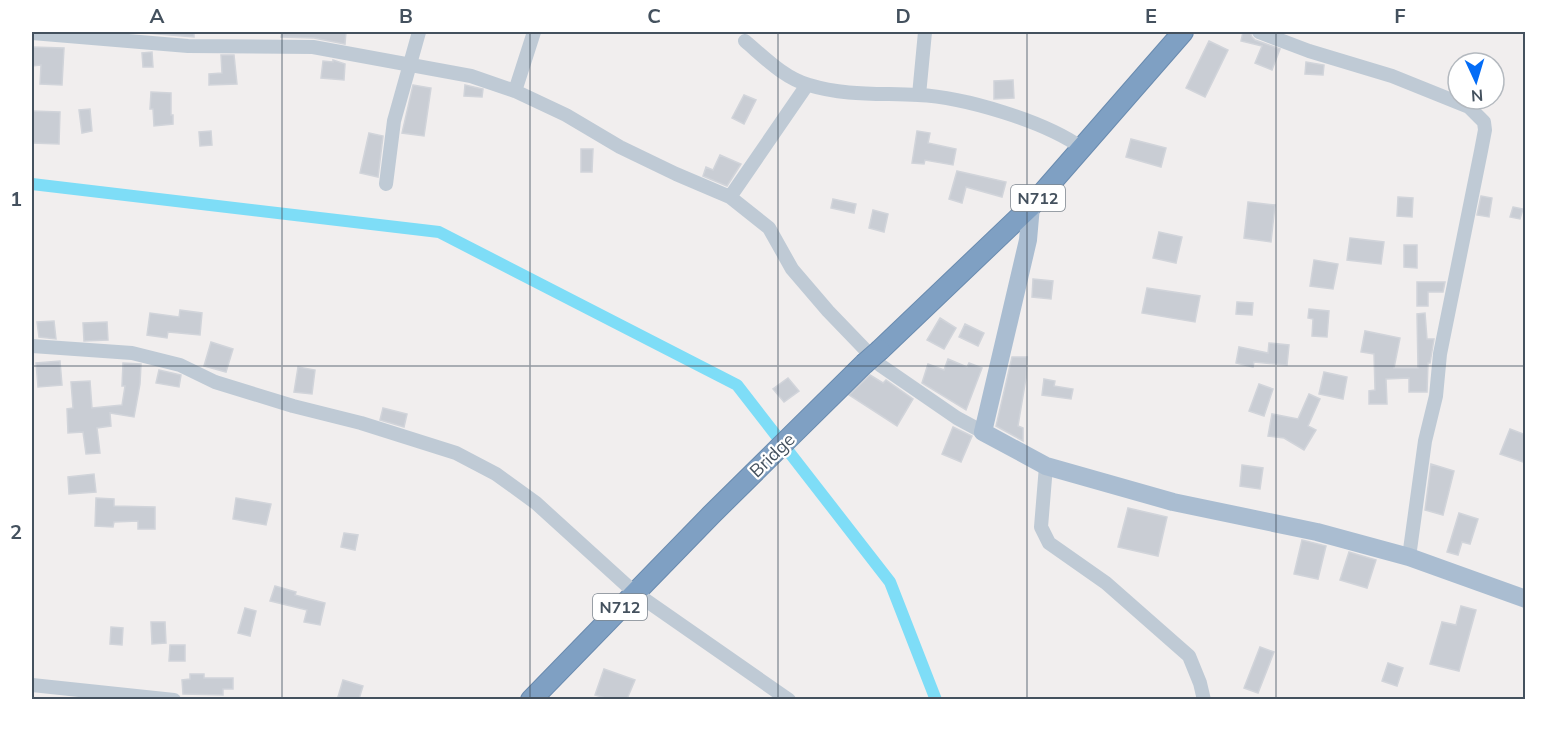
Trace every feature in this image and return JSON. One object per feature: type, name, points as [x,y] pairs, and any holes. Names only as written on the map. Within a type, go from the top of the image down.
[{"type":"highway","name":"N712","points":[[1031,206],[1183,32]]},
{"type":"highway","name":"Bridge","points":[[634,592],[864,364],[1031,206]]},
{"type":"highway","name":"N712","points":[[531,699],[634,592]]},
{"type":"main road","points":[[1031,206],[1028,240],[983,432],[1046,466],[1173,502],[1317,532],[1409,557],[1526,599]]},
{"type":"street","points":[[386,184],[394,121],[419,32]]},
{"type":"street","points":[[515,91],[534,32]]},
{"type":"street","points":[[919,95],[925,32]]},
{"type":"street","points":[[1259,32],[1424,89],[1469,107],[1484,122],[1483,141],[1440,354],[1436,396],[1425,441],[1409,557]]},
{"type":"street","points":[[32,33],[313,47],[471,76],[515,91],[566,115],[639,156],[730,197],[769,228],[792,269],[828,311],[880,365],[957,418],[983,432]]},
{"type":"street","points":[[745,41],[788,76],[807,85],[867,95],[919,95],[959,100],[1039,124],[1082,148]]},
{"type":"street","points":[[730,197],[807,85]]},
{"type":"street","points":[[32,346],[141,355],[180,365],[215,382],[293,406],[361,423],[456,453],[496,474],[536,503],[634,592],[789,699]]},
{"type":"street","points":[[1046,466],[1041,527],[1049,543],[1106,583],[1189,657],[1204,699]]},
{"type":"street","points":[[32,685],[174,699]]},
{"type":"building","points":[[194,32],[194,37],[145,33]]},
{"type":"building","points":[[282,32],[346,32],[345,44],[314,38],[281,37]]},
{"type":"building","points":[[1243,32],[1250,32],[1255,40],[1280,49],[1272,70],[1255,63],[1262,46],[1241,41]]},
{"type":"building","points":[[1209,41],[1228,50],[1205,97],[1186,88]]},
{"type":"building","points":[[32,47],[64,48],[62,85],[40,84],[41,65],[32,66]]},
{"type":"building","points":[[152,52],[153,67],[143,67],[142,53]]},
{"type":"building","points":[[221,55],[234,55],[237,84],[209,85],[209,74],[222,73]]},
{"type":"building","points":[[333,60],[345,64],[344,80],[321,78],[323,61],[333,62]]},
{"type":"building","points":[[1306,62],[1324,65],[1323,75],[1305,74]]},
{"type":"building","points":[[1013,80],[1014,98],[994,99],[994,81]]},
{"type":"building","points":[[413,85],[431,88],[424,136],[402,133]]},
{"type":"building","points":[[465,85],[483,89],[482,97],[464,96]]},
{"type":"building","points":[[151,92],[171,93],[173,124],[154,126],[153,109],[150,109]]},
{"type":"building","points":[[744,95],[756,100],[744,124],[732,118]]},
{"type":"building","points":[[90,109],[92,131],[82,133],[79,110]]},
{"type":"building","points":[[32,111],[60,112],[59,144],[32,143]]},
{"type":"building","points":[[211,131],[212,145],[200,146],[199,132]]},
{"type":"building","points":[[917,131],[930,133],[928,143],[956,149],[953,165],[925,160],[924,164],[912,163]]},
{"type":"building","points":[[369,133],[383,136],[378,177],[360,173]]},
{"type":"building","points":[[1131,139],[1166,148],[1161,167],[1126,157]]},
{"type":"building","points":[[581,149],[593,149],[592,172],[581,172]]},
{"type":"building","points":[[720,155],[741,164],[727,186],[703,176],[706,167],[713,170]]},
{"type":"building","points":[[957,171],[1006,182],[1002,197],[966,187],[962,203],[949,199]]},
{"type":"building","points":[[1481,196],[1492,198],[1489,217],[1477,215]]},
{"type":"building","points":[[1398,197],[1413,198],[1412,217],[1397,216]]},
{"type":"building","points":[[833,199],[856,204],[854,213],[831,208]]},
{"type":"building","points":[[1248,202],[1275,205],[1271,242],[1244,238]]},
{"type":"building","points":[[1513,207],[1523,209],[1520,219],[1510,217]]},
{"type":"building","points":[[873,210],[888,214],[884,232],[869,228]]},
{"type":"building","points":[[1159,232],[1182,237],[1176,263],[1153,258]]},
{"type":"building","points":[[1350,238],[1384,242],[1381,264],[1347,260]]},
{"type":"building","points":[[1404,245],[1417,245],[1417,268],[1404,267]]},
{"type":"building","points":[[1314,260],[1338,264],[1333,289],[1310,286]]},
{"type":"building","points":[[1033,279],[1053,281],[1051,299],[1032,297]]},
{"type":"building","points":[[1417,282],[1445,282],[1443,292],[1428,292],[1428,306],[1417,306]]},
{"type":"building","points":[[1147,288],[1200,296],[1195,322],[1142,313]]},
{"type":"building","points":[[1237,302],[1253,303],[1252,315],[1236,314]]},
{"type":"building","points":[[1309,309],[1329,311],[1327,337],[1312,336],[1313,319],[1308,318]]},
{"type":"building","points":[[180,310],[202,313],[200,335],[168,332],[167,338],[147,335],[150,313],[179,317]]},
{"type":"building","points":[[1425,313],[1427,339],[1434,339],[1430,363],[1428,363],[1427,392],[1409,392],[1409,378],[1386,379],[1387,404],[1369,404],[1369,391],[1375,390],[1374,354],[1361,352],[1365,331],[1400,338],[1394,368],[1418,368],[1417,314]]},
{"type":"building","points":[[940,318],[956,328],[944,349],[927,340]]},
{"type":"building","points":[[54,321],[56,339],[39,337],[37,322]]},
{"type":"building","points":[[107,322],[108,340],[84,341],[83,323]]},
{"type":"building","points":[[965,324],[984,333],[978,346],[959,337]]},
{"type":"building","points":[[211,342],[233,349],[226,372],[204,366]]},
{"type":"building","points":[[1269,343],[1289,345],[1287,365],[1254,362],[1253,367],[1236,363],[1239,347],[1268,353]]},
{"type":"building","points":[[1012,357],[1027,357],[1018,426],[1023,428],[1023,441],[996,426]]},
{"type":"building","points":[[948,359],[967,367],[969,363],[982,368],[966,410],[922,383],[928,364],[944,370]]},
{"type":"building","points":[[60,361],[62,385],[38,387],[36,363]]},
{"type":"building","points":[[123,363],[141,364],[134,417],[110,413],[111,426],[97,428],[100,453],[86,454],[83,432],[68,433],[67,409],[73,408],[71,382],[90,381],[92,408],[122,405],[125,386],[122,386]]},
{"type":"building","points":[[298,367],[315,370],[312,394],[294,392]]},
{"type":"building","points":[[159,370],[181,375],[179,387],[156,383]]},
{"type":"building","points":[[1324,372],[1347,377],[1343,399],[1319,394]]},
{"type":"building","points":[[870,375],[883,383],[886,380],[913,399],[897,426],[849,395]]},
{"type":"building","points":[[788,378],[799,391],[784,402],[773,389]]},
{"type":"building","points":[[1044,379],[1055,381],[1054,386],[1073,389],[1071,399],[1042,395]]},
{"type":"building","points":[[1259,384],[1273,389],[1264,416],[1249,411]]},
{"type":"building","points":[[1309,394],[1320,399],[1308,426],[1316,430],[1304,450],[1284,438],[1268,436],[1272,414],[1298,419]]},
{"type":"building","points":[[383,408],[407,414],[404,427],[380,420]]},
{"type":"building","points":[[953,427],[972,436],[961,462],[942,454]]},
{"type":"building","points":[[1510,429],[1526,435],[1526,463],[1500,454]]},
{"type":"building","points":[[1431,464],[1454,471],[1443,515],[1425,510]]},
{"type":"building","points":[[1242,465],[1263,468],[1260,489],[1240,486]]},
{"type":"building","points":[[94,474],[96,492],[69,494],[68,477]]},
{"type":"building","points":[[96,498],[114,499],[114,506],[155,507],[155,529],[138,529],[138,521],[114,522],[113,527],[95,526]]},
{"type":"building","points":[[236,498],[271,504],[266,525],[233,519]]},
{"type":"building","points":[[1128,508],[1167,517],[1158,556],[1118,547]]},
{"type":"building","points":[[1459,513],[1478,519],[1470,544],[1462,542],[1458,555],[1447,552]]},
{"type":"building","points":[[344,533],[358,535],[355,550],[341,547]]},
{"type":"building","points":[[1302,540],[1326,546],[1318,579],[1294,574]]},
{"type":"building","points":[[1349,552],[1376,560],[1367,588],[1340,580]]},
{"type":"building","points":[[275,586],[296,592],[295,595],[325,603],[320,625],[304,622],[307,610],[270,601]]},
{"type":"building","points":[[1461,606],[1476,610],[1459,671],[1430,664],[1442,622],[1456,625]]},
{"type":"building","points":[[245,608],[256,611],[250,636],[238,633]]},
{"type":"building","points":[[151,622],[165,622],[166,643],[152,644]]},
{"type":"building","points":[[111,627],[123,628],[122,645],[110,644]]},
{"type":"building","points":[[170,645],[185,645],[185,661],[169,661]]},
{"type":"building","points":[[1260,647],[1274,652],[1258,693],[1244,688]]},
{"type":"building","points":[[1388,663],[1403,668],[1397,686],[1382,681]]},
{"type":"building","points":[[604,669],[635,680],[627,699],[609,699],[595,695]]},
{"type":"building","points":[[190,674],[204,674],[204,678],[233,678],[233,689],[223,689],[223,695],[183,694],[182,680],[190,679]]},
{"type":"building","points":[[343,680],[363,686],[359,699],[338,697]]},
{"type":"waterway","points":[[32,184],[439,232],[737,385],[890,582],[936,700]]}]
